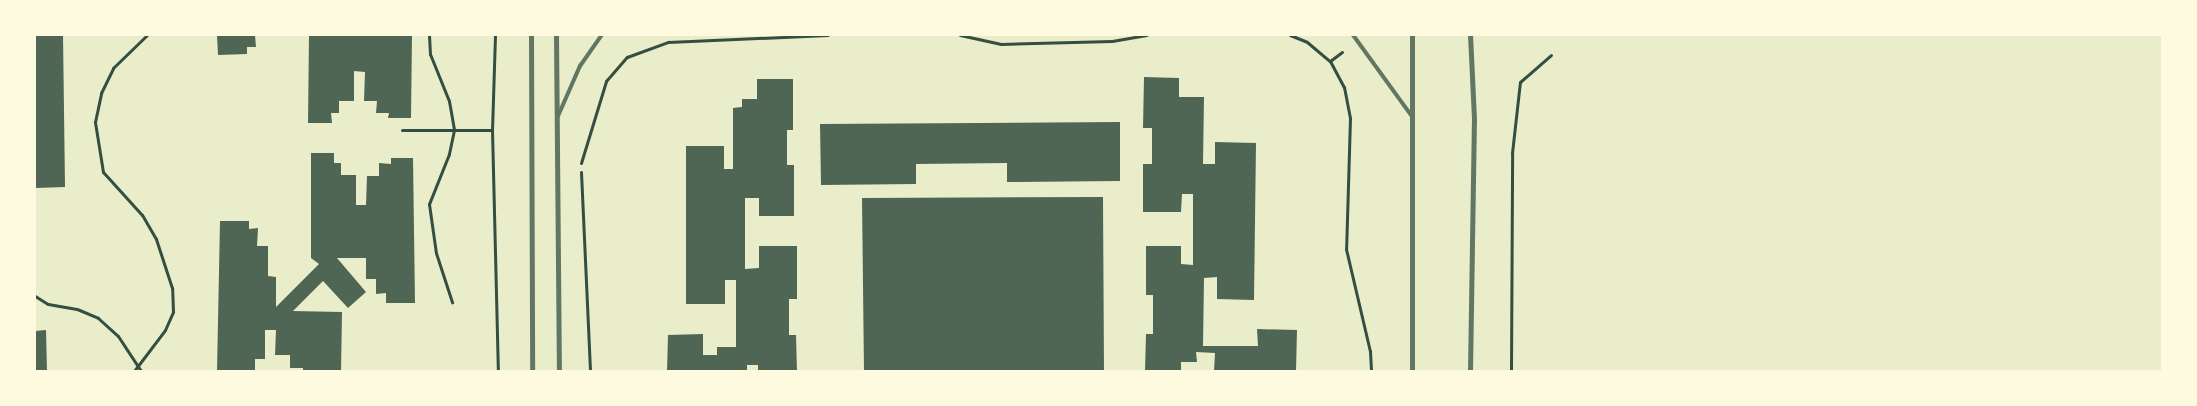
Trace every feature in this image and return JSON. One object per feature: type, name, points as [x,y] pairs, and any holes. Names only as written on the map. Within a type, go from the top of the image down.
[{"type":"street","points":[[531,35],[532,371]]},
{"type":"street","points":[[556,35],[559,371]]},
{"type":"street","points":[[1412,35],[1412,371]]},
{"type":"street","points":[[1470,35],[1474,119],[1470,371]]},
{"type":"lane","points":[[558,116],[580,66],[602,35]]},
{"type":"lane","points":[[1353,35],[1411,114]]},
{"type":"path","points":[[134,371],[165,330],[173,312],[172,288],[156,238],[142,215],[102,172],[95,122],[101,93],[113,68],[147,35]]},
{"type":"path","points":[[429,35],[430,54],[449,101],[454,130],[449,154],[429,204],[436,253],[452,302]]},
{"type":"path","points":[[495,35],[492,130],[498,371]]},
{"type":"path","points":[[590,371],[581,161],[606,82],[627,57],[668,42],[828,35]]},
{"type":"path","points":[[960,35],[1001,44],[1112,41],[1146,35]]},
{"type":"path","points":[[1290,35],[1307,42],[1330,61],[1344,87],[1350,118],[1346,249],[1370,351],[1371,371]]},
{"type":"path","points":[[1511,371],[1512,153],[1520,82],[1551,55]]},
{"type":"path","points":[[402,130],[492,130]]},
{"type":"path","points":[[35,296],[48,304],[77,309],[98,318],[118,336],[136,367],[141,371]]},
{"type":"building","points":[[35,35],[63,35],[65,187],[36,188]]},
{"type":"building","points":[[217,35],[255,35],[256,47],[247,47],[247,54],[218,55]]},
{"type":"building","points":[[309,35],[412,35],[411,118],[388,118],[389,113],[376,113],[377,101],[364,101],[365,72],[354,71],[354,101],[339,101],[339,113],[331,113],[332,123],[308,123]]},
{"type":"building","points":[[1144,77],[1179,78],[1179,97],[1204,97],[1203,164],[1215,164],[1215,142],[1256,143],[1254,300],[1217,299],[1217,277],[1204,278],[1203,346],[1258,346],[1257,329],[1297,330],[1296,371],[1214,371],[1215,353],[1196,352],[1197,362],[1181,362],[1181,371],[1145,371],[1146,334],[1153,334],[1153,295],[1146,295],[1146,246],[1181,246],[1181,264],[1193,265],[1193,194],[1182,194],[1181,212],[1143,212],[1143,164],[1152,164],[1152,128],[1143,128]]},
{"type":"building","points":[[757,79],[793,79],[793,130],[787,130],[787,165],[794,165],[794,216],[759,216],[759,198],[745,198],[745,269],[759,268],[759,246],[797,246],[797,299],[789,299],[789,335],[796,335],[797,371],[758,371],[758,365],[747,365],[747,371],[667,371],[668,335],[703,334],[703,355],[717,355],[717,347],[736,347],[736,280],[725,280],[725,304],[686,304],[686,146],[724,146],[724,169],[733,169],[733,108],[742,107],[742,99],[757,99]]},
{"type":"building","points":[[1120,122],[1120,181],[1007,182],[1007,163],[916,164],[916,184],[821,185],[820,124]]},
{"type":"building","points":[[311,153],[334,153],[334,163],[341,163],[341,175],[356,175],[356,205],[366,205],[367,176],[379,176],[379,163],[391,164],[391,158],[413,158],[415,303],[386,303],[386,293],[376,294],[376,279],[366,279],[366,258],[337,258],[366,292],[348,308],[323,281],[293,311],[342,312],[341,371],[303,371],[303,368],[290,368],[290,355],[275,355],[276,330],[265,330],[265,359],[255,359],[255,371],[217,371],[220,221],[249,221],[249,229],[258,228],[257,246],[268,246],[268,276],[276,277],[276,307],[319,264],[311,258]]},
{"type":"building","points":[[1103,197],[1104,371],[864,371],[862,198]]},
{"type":"building","points":[[46,330],[47,371],[35,371],[35,331]]}]
